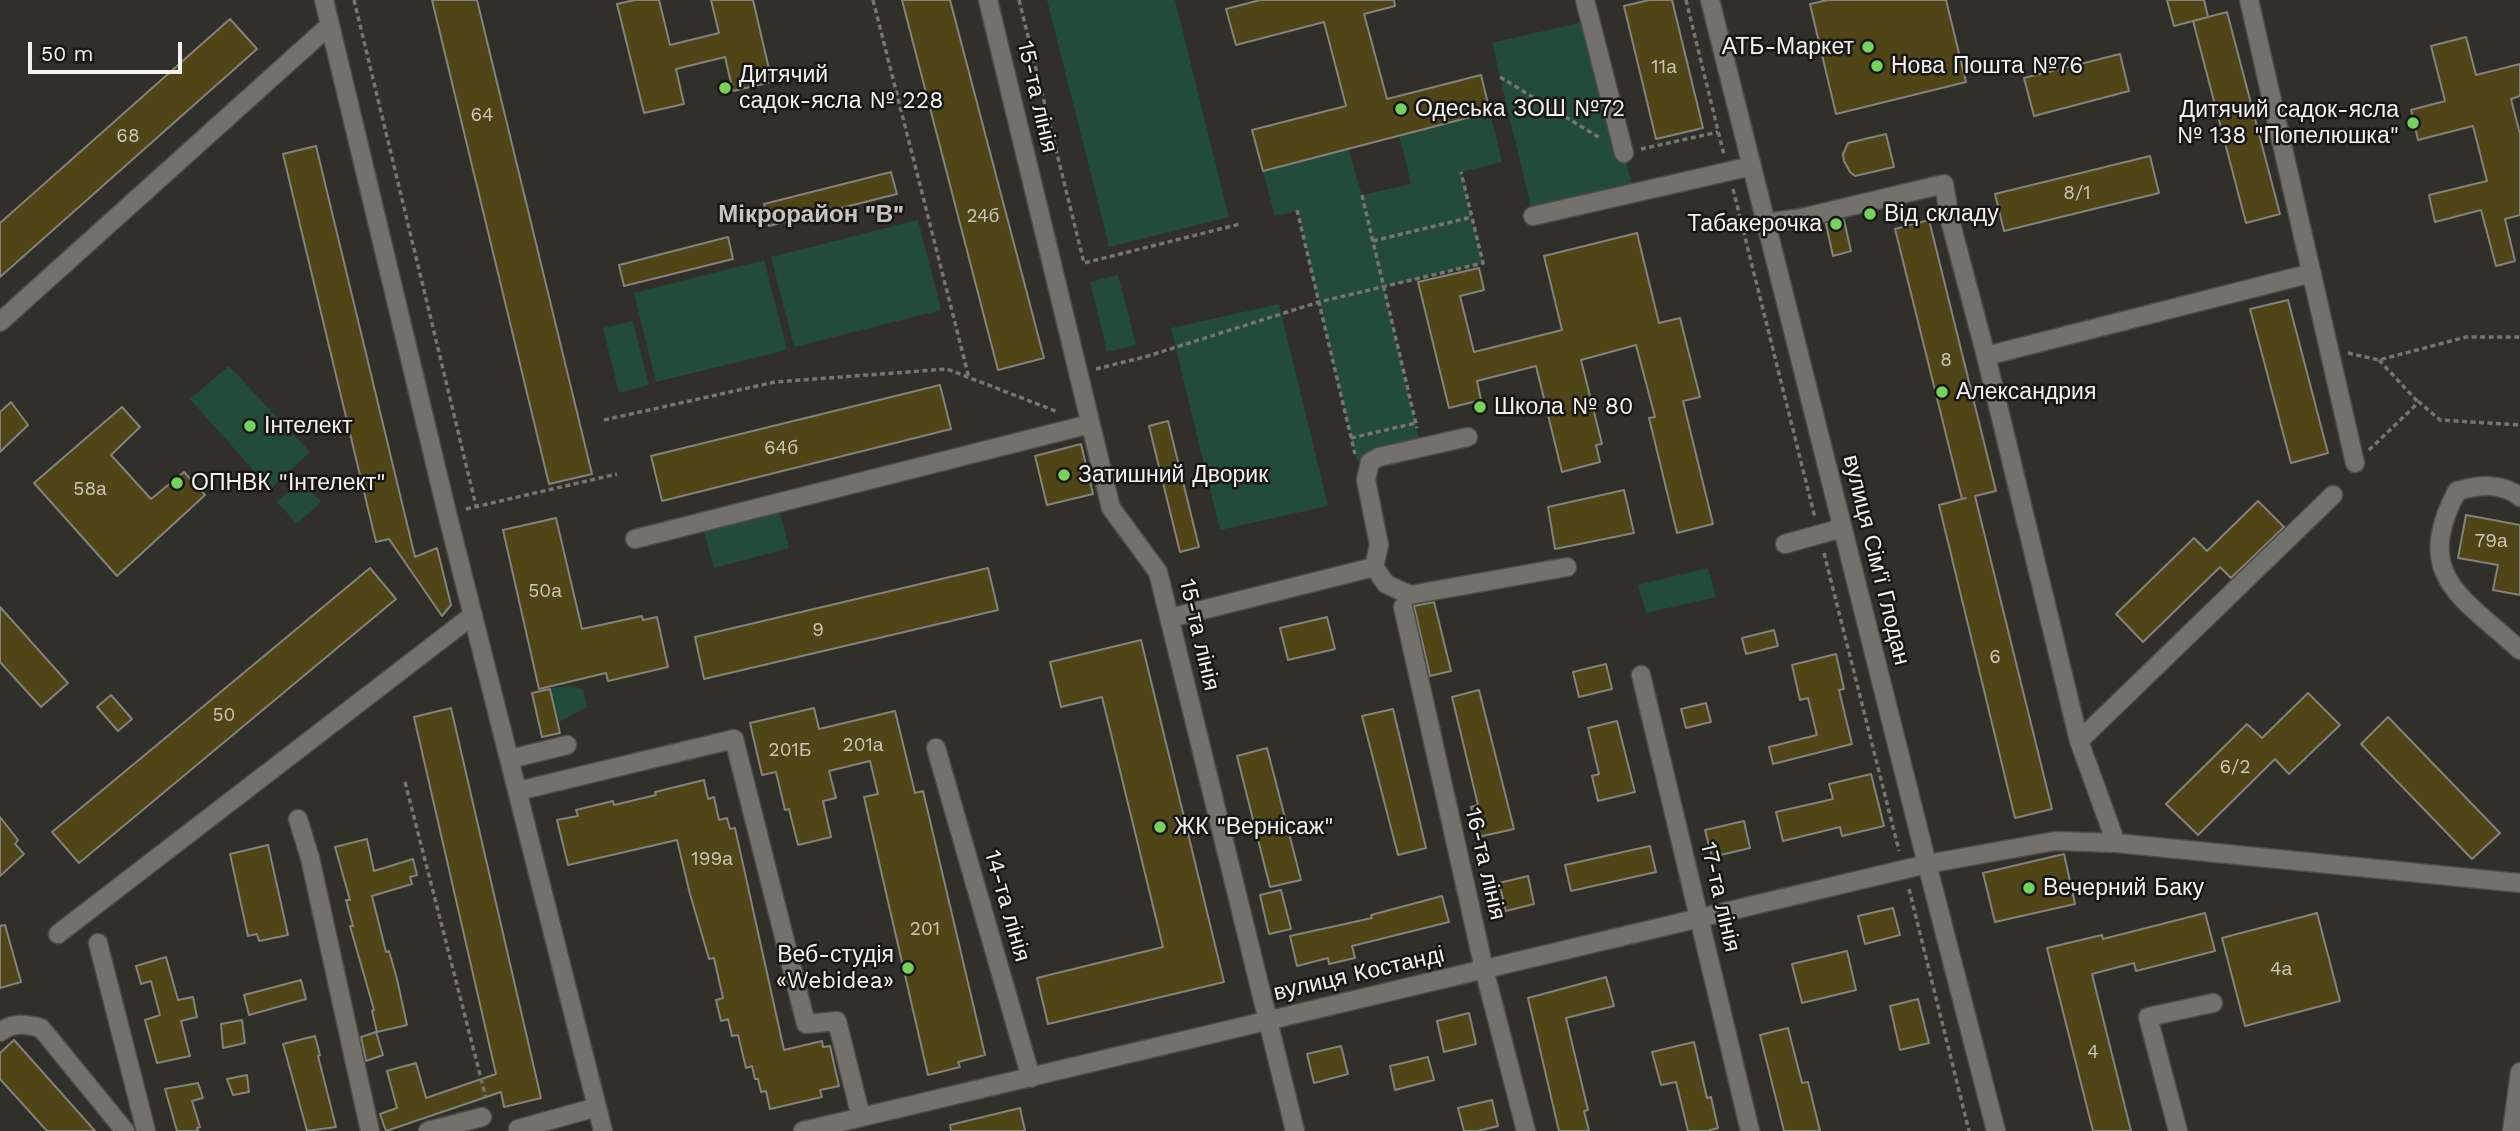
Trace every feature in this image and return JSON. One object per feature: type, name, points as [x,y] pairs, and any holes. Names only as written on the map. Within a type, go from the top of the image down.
[{"type":"street","points":[[324,0],[447,513],[603,1131]]},
{"type":"street","name":"15-та лінія","points":[[988,0],[1111,508],[1158,572],[1295,1131]]},
{"type":"street","points":[[1585,0],[1624,153]]},
{"type":"street","name":"вулиця Сім'ї Глодан","points":[[1710,0],[1996,1131]]},
{"type":"street","points":[[2249,0],[2355,463]]},
{"type":"street","points":[[0,322],[330,26]]},
{"type":"street","points":[[1533,216],[1752,166]]},
{"type":"street","points":[[1766,223],[1801,218],[1944,184],[2079,741],[2116,843]]},
{"type":"street","points":[[1986,356],[2312,273]]},
{"type":"street","points":[[635,539],[1090,424]]},
{"type":"street","points":[[1468,438],[1378,457],[1370,462],[1366,480],[1379,545],[1374,567],[1386,584],[1410,595],[1567,567]]},
{"type":"street","points":[[2520,497],[2497,486],[2476,485],[2457,491],[2444,516],[2439,543],[2445,578],[2456,592],[2520,650]]},
{"type":"street","points":[[2079,741],[2333,495]]},
{"type":"street","points":[[1785,544],[1842,527]]},
{"type":"street","points":[[1170,618],[1374,567]]},
{"type":"street","name":"16-та лінія","points":[[1403,607],[1484,969],[1525,1131]]},
{"type":"street","points":[[58,934],[473,615]]},
{"type":"street","name":"17-та лінія","points":[[1641,675],[1750,1131]]},
{"type":"street","points":[[519,790],[734,739],[807,1024],[837,1021],[861,1117]]},
{"type":"street","points":[[510,759],[558,743]]},
{"type":"street","name":"14-та лінія","points":[[936,748],[1031,1078]]},
{"type":"street","points":[[298,819],[310,858],[370,1131]]},
{"type":"street","name":"вулиця Костанді","points":[[803,1131],[1927,864],[2055,841],[2116,843],[2520,883]]},
{"type":"street","points":[[98,943],[146,1131]]},
{"type":"street","points":[[2178,1131],[2148,1017],[2213,1003]]},
{"type":"street","points":[[0,1032],[18,1024],[41,1028],[125,1131]]},
{"type":"street","points":[[2512,1131],[2520,1072]]},
{"type":"street","points":[[518,1129],[597,1107]]},
{"type":"street","points":[[428,1131],[484,1110]]},
{"type":"path","points":[[354,0],[476,506]]},
{"type":"path","points":[[873,0],[969,378]]},
{"type":"path","points":[[1019,0],[1084,263],[1240,224]]},
{"type":"path","points":[[1685,0],[1969,1131]]},
{"type":"path","points":[[1500,77],[1624,153],[1718,132]]},
{"type":"path","points":[[1077,373],[1148,356],[1319,302],[1483,263],[1461,172]]},
{"type":"path","points":[[1362,195],[1419,434]]},
{"type":"path","points":[[1297,210],[1357,461]]},
{"type":"path","points":[[1373,241],[1472,217]]},
{"type":"path","points":[[2329,349],[2379,360],[2466,337],[2520,337]]},
{"type":"path","points":[[2379,360],[2418,402],[2440,420],[2520,425]]},
{"type":"path","points":[[604,420],[775,382],[947,369],[1090,424]]},
{"type":"path","points":[[2355,463],[2418,402]]},
{"type":"path","points":[[1351,438],[1416,423]]},
{"type":"path","points":[[447,513],[617,474]]},
{"type":"path","points":[[405,782],[484,1110]]},
{"type":"green space","points":[[1047,0],[1175,0],[1229,217],[1109,247]]},
{"type":"green space","points":[[1591,20],[1634,193],[1533,216],[1492,43]]},
{"type":"green space","points":[[1490,112],[1502,162],[1461,172],[1483,263],[1384,287],[1421,446],[1357,461],[1297,211],[1275,216],[1263,171],[1348,148],[1362,195],[1411,184],[1399,135]]},
{"type":"green space","points":[[918,220],[941,310],[794,347],[771,257]]},
{"type":"green space","points":[[764,260],[787,350],[656,382],[634,293]]},
{"type":"green space","points":[[1118,275],[1136,345],[1107,352],[1090,282]]},
{"type":"green space","points":[[1279,304],[1328,506],[1220,530],[1171,328]]},
{"type":"green space","points":[[633,321],[649,385],[619,393],[603,328]]},
{"type":"green space","name":"Інтелект","points":[[229,366],[310,452],[270,489],[190,399]]},
{"type":"green space","points":[[300,480],[321,502],[297,524],[277,502]]},
{"type":"green space","points":[[780,513],[789,548],[714,568],[704,532]]},
{"type":"green space","points":[[1708,568],[1716,597],[1646,613],[1638,585]]},
{"type":"green space","points":[[568,686],[583,689],[587,707],[559,722],[551,688]]},
{"type":"building","points":[[432,0],[477,0],[592,474],[549,484]]},
{"type":"building","points":[[635,0],[659,0],[670,45],[719,33],[711,0],[753,0],[772,82],[733,91],[725,57],[676,69],[684,104],[644,113],[617,4]]},
{"type":"building","points":[[902,0],[950,0],[1044,358],[998,370]]},
{"type":"building","points":[[1260,0],[1394,0],[1395,6],[1364,14],[1387,99],[1481,75],[1490,112],[1263,171],[1252,130],[1346,106],[1324,22],[1236,45],[1226,9]]},
{"type":"building","points":[[1649,0],[1672,0],[1703,128],[1656,139],[1624,6]]},
{"type":"building","points":[[1828,0],[1946,0],[1966,82],[1836,114],[1810,4]]},
{"type":"building","points":[[2167,0],[2204,0],[2208,17],[2174,26]]},
{"type":"building","points":[[2227,12],[2280,214],[2246,223],[2193,21]]},
{"type":"building","points":[[230,19],[257,49],[0,277],[0,223]]},
{"type":"building","points":[[2466,37],[2476,75],[2520,64],[2520,96],[2511,99],[2520,134],[2520,215],[2505,219],[2515,261],[2496,266],[2481,210],[2435,222],[2429,195],[2487,181],[2473,126],[2418,140],[2411,110],[2445,101],[2431,46]]},
{"type":"building","points":[[2120,54],[2129,91],[2034,116],[2024,78]]},
{"type":"building","points":[[1886,134],[1894,167],[1855,176],[1850,172],[1843,154],[1848,143]]},
{"type":"building","points":[[316,146],[415,557],[437,548],[451,605],[442,616],[389,539],[376,542],[283,154]]},
{"type":"building","points":[[2150,156],[2159,193],[2004,231],[1995,194]]},
{"type":"building","points":[[891,172],[897,194],[769,226],[764,204]]},
{"type":"building","points":[[1844,220],[1851,251],[1833,256],[1826,224]]},
{"type":"building","points":[[1929,220],[1996,491],[1975,496],[2052,809],[2015,818],[1939,505],[1966,498],[1962,499],[1895,229]]},
{"type":"building","points":[[1637,233],[1659,323],[1680,318],[1700,397],[1683,401],[1713,524],[1677,533],[1649,418],[1655,417],[1636,345],[1581,360],[1602,444],[1596,445],[1600,462],[1562,472],[1536,366],[1477,381],[1481,400],[1449,408],[1418,282],[1479,268],[1484,290],[1460,296],[1474,352],[1562,330],[1544,256]]},
{"type":"building","points":[[728,237],[733,259],[624,286],[619,265]]},
{"type":"building","points":[[2288,300],[2328,453],[2291,463],[2250,309]]},
{"type":"building","points":[[940,385],[951,429],[662,501],[651,456]]},
{"type":"building","points":[[11,402],[28,425],[0,452],[0,412]]},
{"type":"building","points":[[122,407],[140,427],[111,455],[151,499],[184,472],[205,495],[117,576],[34,483]]},
{"type":"building","points":[[1168,421],[1199,547],[1180,552],[1149,426]]},
{"type":"building","name":"Затишний Дворик","points":[[1081,444],[1093,494],[1047,505],[1035,456]]},
{"type":"building","points":[[1624,490],[1634,533],[1555,549],[1548,507]]},
{"type":"building","points":[[2258,501],[2284,527],[2231,578],[2220,567],[2143,642],[2116,614],[2194,538],[2207,551]]},
{"type":"building","points":[[2466,515],[2520,525],[2520,595],[2493,590],[2498,565],[2458,558]]},
{"type":"building","points":[[556,518],[582,629],[642,616],[643,620],[657,617],[668,667],[608,681],[606,673],[539,689],[503,530]]},
{"type":"building","points":[[370,568],[396,599],[79,863],[52,832]]},
{"type":"building","points":[[988,568],[998,610],[704,679],[695,637]]},
{"type":"building","points":[[1434,602],[1451,671],[1430,676],[1414,606]]},
{"type":"building","points":[[0,607],[68,683],[41,707],[0,662]]},
{"type":"building","points":[[1327,617],[1335,649],[1288,660],[1280,628]]},
{"type":"building","points":[[1774,630],[1778,646],[1746,654],[1742,638]]},
{"type":"building","name":"ЖК \"Вернісаж\"","points":[[1141,640],[1224,982],[1048,1024],[1037,978],[1163,947],[1102,697],[1061,707],[1050,662]]},
{"type":"building","points":[[1836,654],[1844,689],[1839,690],[1852,744],[1773,764],[1769,747],[1817,735],[1808,698],[1800,700],[1792,665]]},
{"type":"building","points":[[1606,664],[1612,689],[1579,697],[1573,672]]},
{"type":"building","points":[[550,689],[560,733],[542,737],[532,693]]},
{"type":"building","points":[[1479,690],[1514,829],[1478,837],[1471,807],[1478,805],[1452,697]]},
{"type":"building","points":[[2308,693],[2340,725],[2289,774],[2275,759],[2198,835],[2166,804],[2247,724],[2262,738]]},
{"type":"building","points":[[111,695],[132,719],[118,731],[97,707]]},
{"type":"building","points":[[1706,703],[1711,722],[1686,728],[1681,709]]},
{"type":"building","points":[[451,708],[541,1098],[504,1107],[501,1092],[386,1131],[380,1114],[397,1108],[387,1071],[416,1063],[426,1098],[496,1074],[414,717]]},
{"type":"building","points":[[814,708],[819,729],[895,711],[915,793],[923,791],[985,1055],[958,1062],[960,1067],[928,1075],[864,797],[878,794],[870,761],[829,771],[836,798],[823,801],[831,837],[798,845],[789,809],[785,810],[776,772],[762,775],[750,723]]},
{"type":"building","points":[[1393,709],[1426,848],[1398,855],[1362,716]]},
{"type":"building","points":[[2388,717],[2500,833],[2472,859],[2361,744]]},
{"type":"building","points":[[1617,721],[1635,792],[1598,801],[1592,776],[1599,774],[1588,728]]},
{"type":"building","points":[[1267,748],[1301,880],[1270,887],[1237,756]]},
{"type":"building","points":[[1871,774],[1884,826],[1842,836],[1840,827],[1783,841],[1776,812],[1833,799],[1829,784]]},
{"type":"building","points":[[704,780],[708,799],[714,797],[719,820],[727,818],[730,829],[735,828],[784,1050],[822,1041],[823,1047],[830,1046],[839,1086],[820,1090],[822,1097],[770,1109],[766,1091],[761,1092],[752,1066],[746,1068],[738,1035],[732,1036],[728,1019],[721,1021],[716,1000],[723,998],[714,958],[709,959],[677,840],[568,865],[557,820],[578,816],[576,810],[613,801],[614,805]]},
{"type":"building","points":[[0,817],[18,840],[15,844],[24,854],[0,876]]},
{"type":"building","points":[[1744,821],[1750,848],[1712,857],[1705,830]]},
{"type":"building","points":[[367,839],[374,871],[413,859],[417,875],[410,877],[412,884],[372,896],[386,952],[389,951],[397,979],[407,1025],[377,1032],[372,1011],[374,1010],[350,926],[353,926],[346,900],[350,900],[335,847]]},
{"type":"building","points":[[268,845],[288,935],[259,941],[257,934],[248,936],[230,854]]},
{"type":"building","points":[[1650,846],[1656,872],[1571,891],[1565,865]]},
{"type":"building","name":"Вечерний Баку","points":[[2064,854],[2075,904],[1995,922],[1983,873]]},
{"type":"building","points":[[1528,876],[1534,904],[1506,911],[1499,883]]},
{"type":"building","points":[[1281,890],[1291,929],[1269,934],[1260,895]]},
{"type":"building","points":[[1442,896],[1449,922],[1352,946],[1355,958],[1329,964],[1328,958],[1297,966],[1290,936],[1372,918],[1371,915]]},
{"type":"building","points":[[1893,908],[1900,935],[1865,944],[1858,916]]},
{"type":"building","points":[[2205,913],[2215,951],[2136,971],[2134,963],[2092,974],[2131,1131],[2093,1131],[2047,948],[2102,935],[2103,939]]},
{"type":"building","points":[[2317,913],[2340,1001],[2245,1026],[2222,938]]},
{"type":"building","points":[[5,925],[21,982],[0,988],[0,926]]},
{"type":"building","points":[[1847,951],[1856,990],[1802,1003],[1792,964]]},
{"type":"building","points":[[166,957],[178,1000],[193,997],[197,1017],[181,1021],[190,1056],[157,1063],[145,1020],[160,1015],[151,981],[141,984],[136,966]]},
{"type":"building","points":[[1606,977],[1614,1006],[1566,1018],[1588,1110],[1584,1111],[1589,1131],[1559,1131],[1528,998]]},
{"type":"building","points":[[301,980],[306,999],[249,1015],[244,995]]},
{"type":"building","points":[[1918,999],[1929,1043],[1900,1050],[1890,1006]]},
{"type":"building","points":[[1469,1013],[1476,1044],[1444,1052],[1437,1021]]},
{"type":"building","points":[[242,1020],[245,1043],[223,1048],[221,1024]]},
{"type":"building","points":[[1788,1028],[1802,1083],[1808,1082],[1820,1131],[1784,1131],[1760,1035]]},
{"type":"building","points":[[376,1032],[383,1055],[366,1061],[361,1037]]},
{"type":"building","points":[[315,1036],[336,1127],[307,1131],[283,1044]]},
{"type":"building","points":[[14,1040],[95,1131],[47,1131],[0,1079],[0,1053]]},
{"type":"building","points":[[1694,1042],[1707,1098],[1711,1097],[1718,1128],[1707,1131],[1688,1131],[1676,1082],[1661,1085],[1652,1052]]},
{"type":"building","points":[[1341,1046],[1348,1074],[1314,1083],[1307,1054]]},
{"type":"building","points":[[1428,1057],[1434,1080],[1395,1090],[1390,1066]]},
{"type":"building","points":[[247,1075],[249,1092],[233,1095],[227,1079]]},
{"type":"building","points":[[198,1083],[203,1098],[192,1101],[200,1127],[197,1128],[198,1131],[177,1131],[165,1089]]},
{"type":"building","points":[[1492,1100],[1498,1126],[1464,1131],[1458,1108]]},
{"type":"building","points":[[1020,1108],[1025,1131],[951,1131],[950,1125]]},
{"type":"place","name":"АТБ-Маркет","points":[[1868,47]]},
{"type":"place","name":"Нова Пошта №76","points":[[1877,66]]},
{"type":"place","name":"Дитячий садок-ясла № 228","points":[[725,88]]},
{"type":"place","name":"Одеська ЗОШ №72","points":[[1401,109]]},
{"type":"place","name":"Дитячий садок-ясла № 138 \"Попелюшка\"","points":[[2413,123]]},
{"type":"place","name":"Від складу","points":[[1870,214]]},
{"type":"place","name":"Табакерочка","points":[[1836,224]]},
{"type":"place","name":"Александрия","points":[[1942,392]]},
{"type":"place","name":"Школа № 80","points":[[1480,407]]},
{"type":"place","name":"Інтелект","points":[[250,426]]},
{"type":"place","name":"Затишний Дворик","points":[[1064,475]]},
{"type":"place","name":"ОПНВК \"Інтелект\"","points":[[177,483]]},
{"type":"place","name":"ЖК \"Вернісаж\"","points":[[1160,827]]},
{"type":"place","name":"Вечерний Баку","points":[[2029,888]]},
{"type":"place","name":"Веб-студія «Webidea»","points":[[908,968]]},
{"type":"district","name":"Мікрорайон \"В\"","points":[[811,215]]}]
